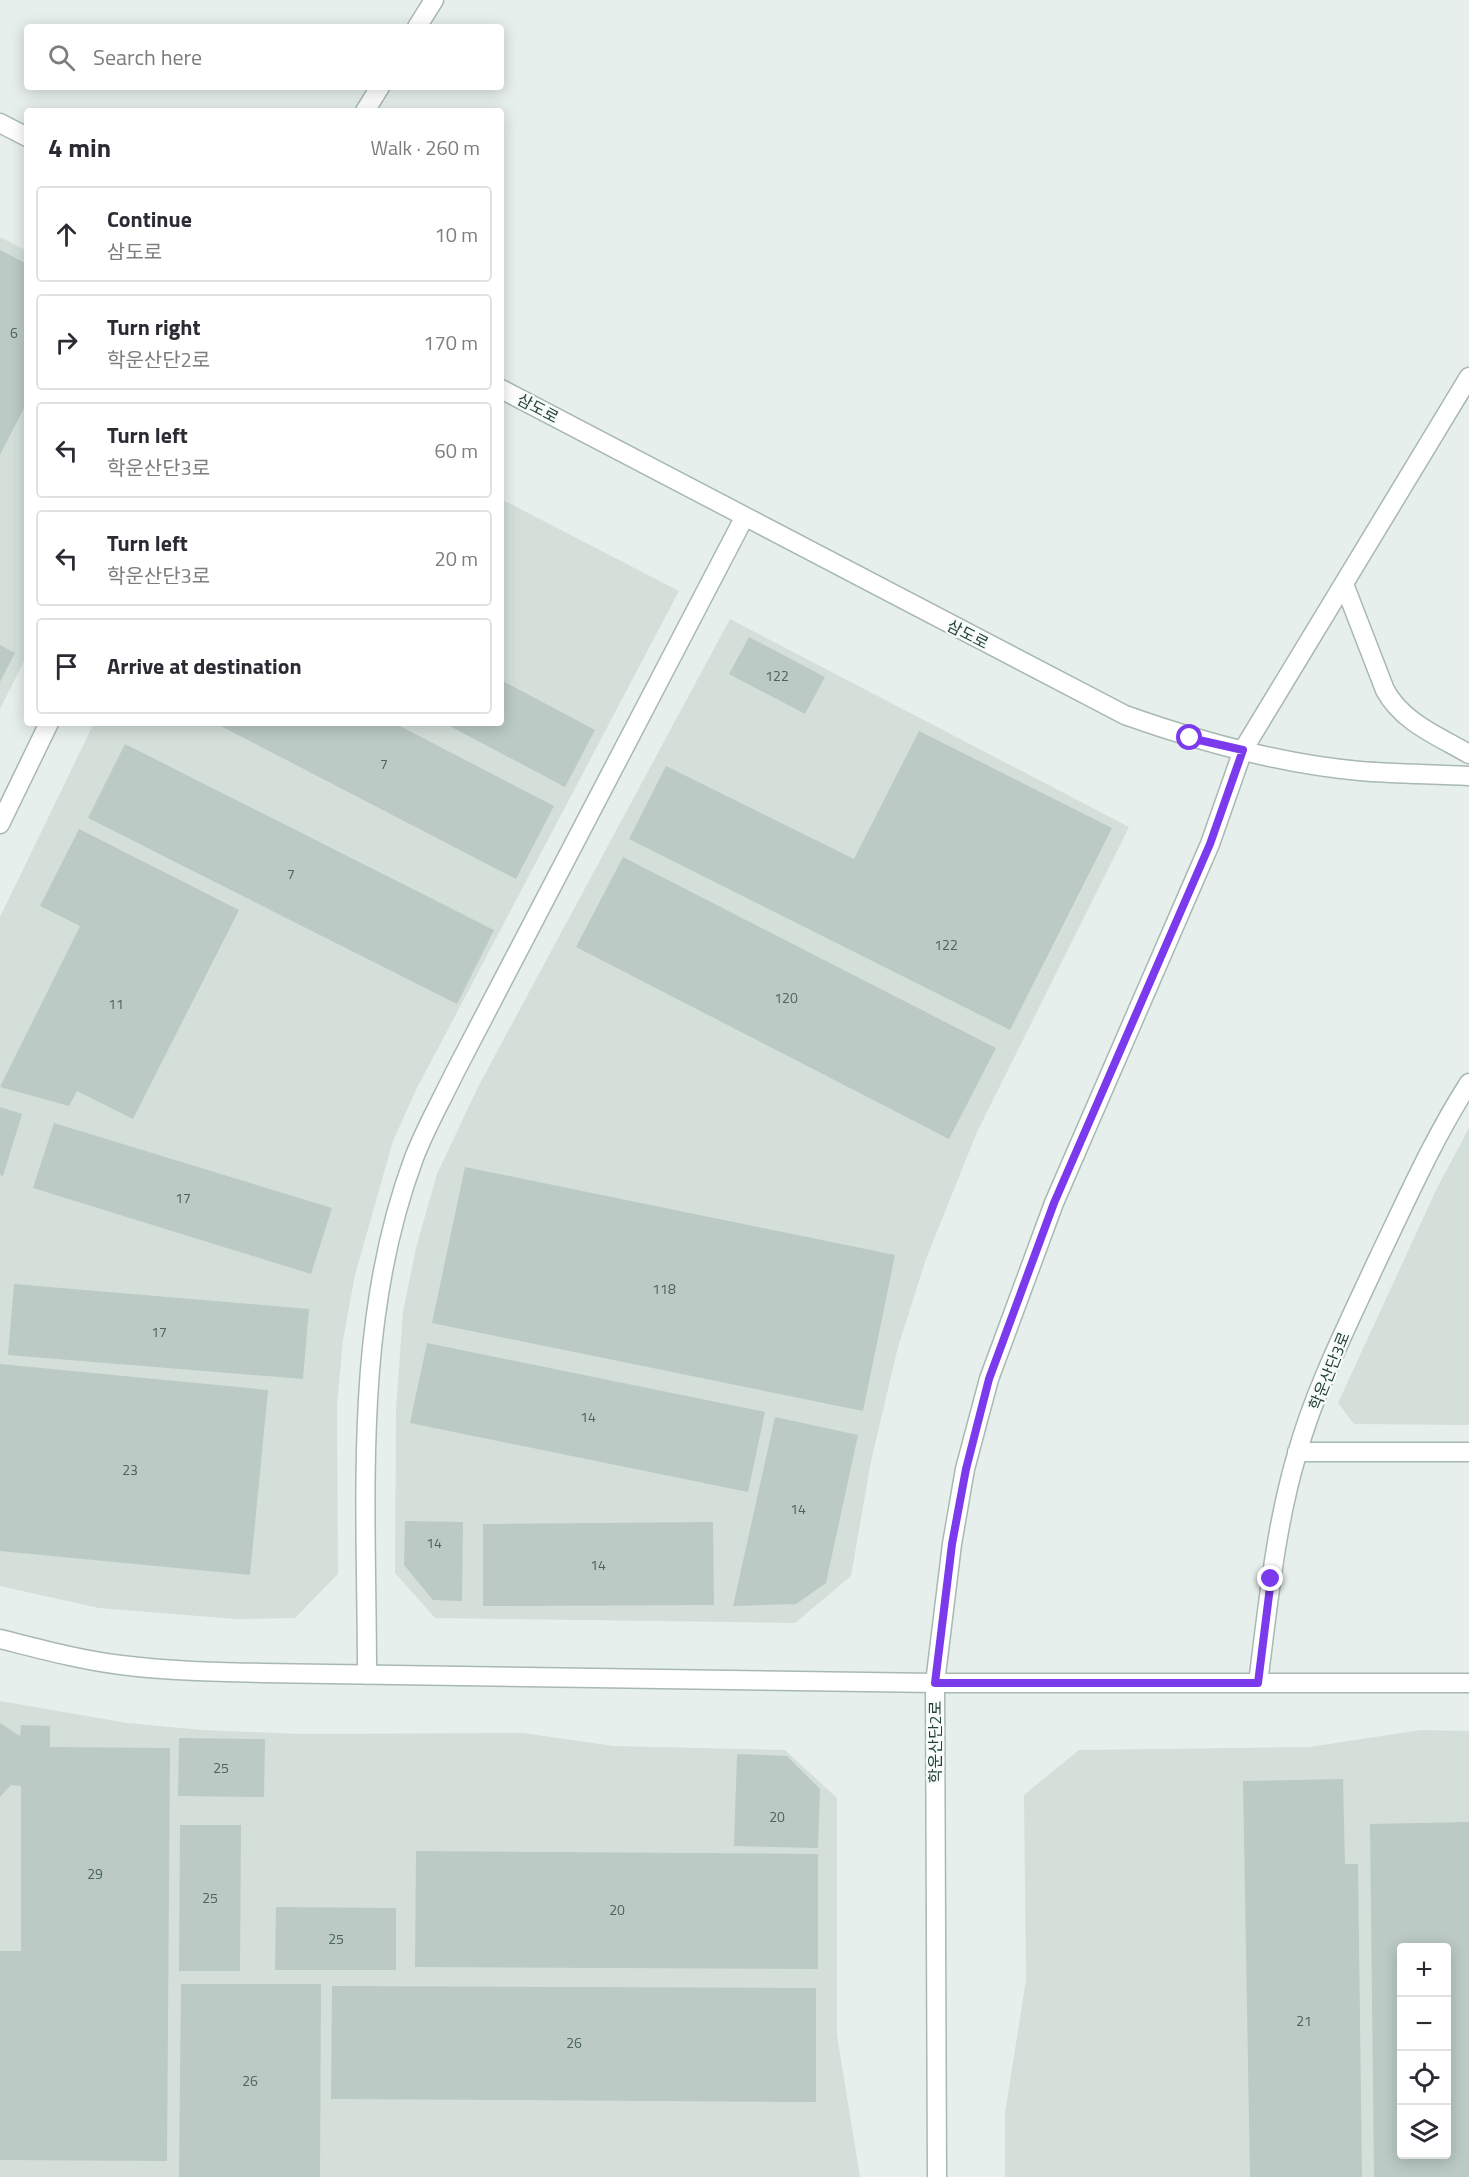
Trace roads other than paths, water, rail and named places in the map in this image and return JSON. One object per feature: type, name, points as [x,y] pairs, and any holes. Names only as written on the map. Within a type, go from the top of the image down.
[{"type":"street","points":[[419,24],[434,0]]},
{"type":"street","points":[[367,108],[378,90]]},
{"type":"street","points":[[0,123],[24,135]]},
{"type":"street","name":"학운산단2로","points":[[937,2177],[935,1683],[952,1544],[966,1469],[989,1379],[1054,1203],[1210,844],[1243,750],[1469,377]]},
{"type":"street","name":"삼도로","points":[[504,391],[744,518],[1125,715],[1190,738],[1304,764],[1359,771],[1469,776]]},
{"type":"street","points":[[367,1675],[367,1405],[370,1352],[387,1258],[414,1158],[455,1072],[744,518]]},
{"type":"street","points":[[1344,584],[1385,690],[1394,706],[1404,716],[1469,754]]},
{"type":"street","points":[[0,824],[48,726]]},
{"type":"street","name":"학운산단3로","points":[[1258,1683],[1271,1579],[1297,1452],[1340,1339],[1412,1186],[1453,1108],[1469,1083]]},
{"type":"street","points":[[1297,1452],[1469,1452]]},
{"type":"street","points":[[0,1639],[72,1657],[175,1670],[935,1683],[1469,1683]]}]
